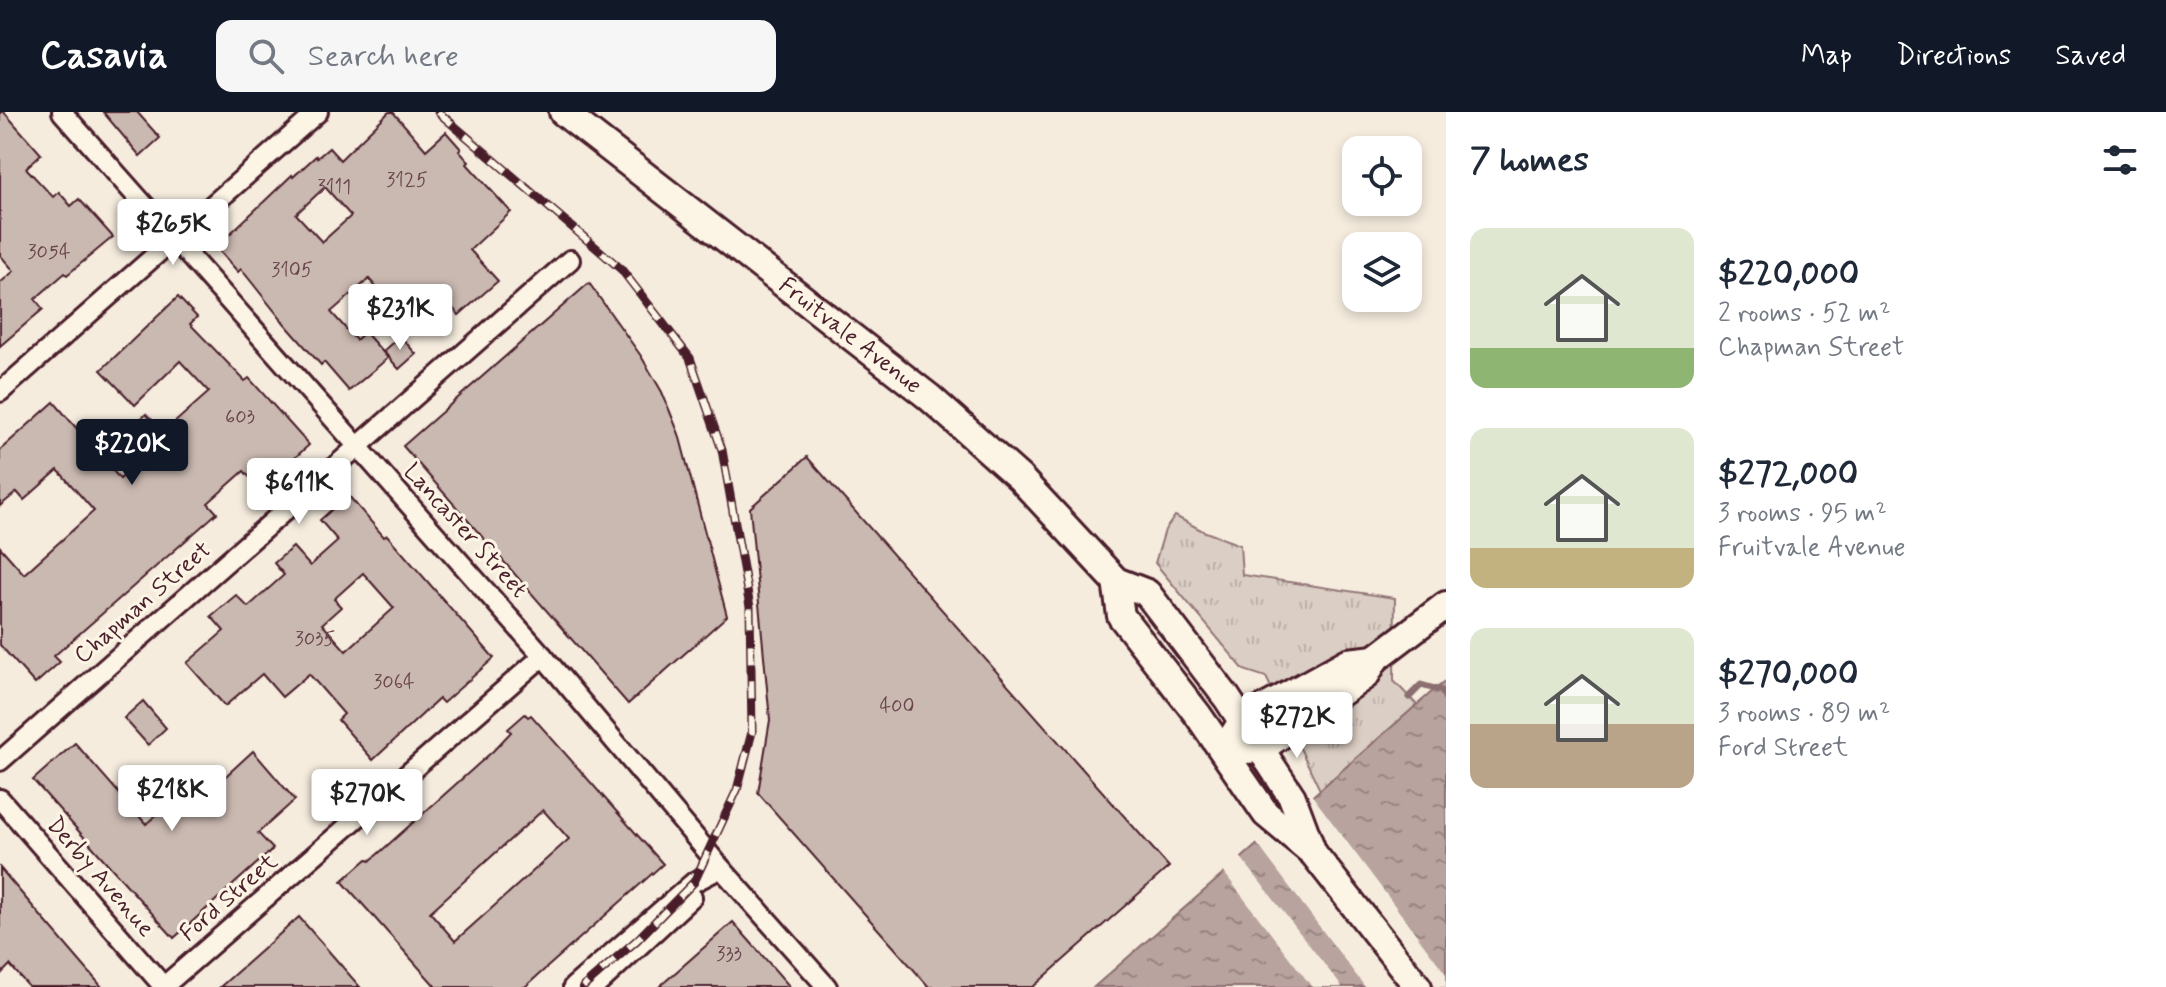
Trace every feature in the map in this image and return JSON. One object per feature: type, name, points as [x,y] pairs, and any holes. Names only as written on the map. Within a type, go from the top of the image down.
[{"type":"main road","name":"Fruitvale Avenue","points":[[563,112],[929,397],[1020,478],[1116,581],[1147,593],[1243,720],[1292,797],[1313,853]]},
{"type":"main road","name":"Fruitvale Avenue","points":[[1116,581],[1121,616],[1198,715],[1266,814],[1313,853],[1418,987]]},
{"type":"main road","points":[[1222,752],[1261,749],[1366,675],[1375,659],[1446,605]]},
{"type":"main road","points":[[1222,752],[1243,720],[1348,662],[1375,659]]},
{"type":"street","name":"Lancaster Street","points":[[62,112],[543,656],[721,868],[827,987]]},
{"type":"street","points":[[0,392],[318,112]]},
{"type":"street","name":"Chapman Street","points":[[0,761],[570,260]]},
{"type":"street","name":"Ford Street","points":[[164,987],[543,656]]},
{"type":"street","name":"Derby Avenue","points":[[0,799],[164,987]]},
{"type":"street","points":[[573,987],[694,882],[721,868]]},
{"type":"street","points":[[595,987],[669,921],[721,868]]},
{"type":"green space","points":[[1175,516],[1240,545],[1242,575],[1395,598],[1394,681],[1417,705],[1320,790],[1266,677],[1244,670],[1155,563],[1165,530]]},
{"type":"water","points":[[1446,681],[1446,987],[1094,987],[1434,690]]},
{"type":"pier","points":[[1311,794],[1446,974],[1446,987],[1365,987],[1255,841]]},
{"type":"pier","points":[[1239,855],[1342,987],[1312,987],[1222,870]]},
{"type":"building","points":[[0,112],[4,112],[41,154],[26,168],[53,197],[59,192],[71,206],[79,199],[113,237],[35,299],[43,309],[0,346],[0,283],[14,271],[0,255]]},
{"type":"building","points":[[103,112],[137,112],[160,138],[140,156]]},
{"type":"building","points":[[389,112],[393,112],[426,150],[446,132],[461,149],[459,151],[469,162],[467,164],[511,212],[470,250],[498,281],[459,315],[449,304],[416,333],[369,279],[331,312],[356,340],[365,332],[388,358],[349,391],[324,362],[321,365],[241,269],[238,272],[216,247],[316,156],[329,148],[340,160]],"holes":[[[325,187],[351,216],[322,242],[296,214]]]},
{"type":"building","points":[[589,283],[641,356],[662,392],[679,434],[727,616],[628,704],[403,446]]},
{"type":"building","points":[[178,297],[197,317],[190,324],[245,381],[249,378],[309,445],[260,489],[244,471],[208,503],[217,513],[54,656],[60,662],[35,684],[0,645],[0,547],[24,574],[94,511],[58,470],[24,500],[17,492],[0,506],[0,450],[54,402],[120,479],[150,452],[129,430],[146,414],[164,432],[209,392],[180,361],[135,405],[101,370]]},
{"type":"building","points":[[400,336],[416,354],[399,369],[383,351]]},
{"type":"building","points":[[807,457],[1169,867],[1033,987],[929,987],[758,793],[770,720],[750,508]]},
{"type":"building","points":[[348,495],[494,658],[443,703],[439,699],[373,760],[338,720],[344,714],[309,674],[282,697],[262,674],[225,706],[187,663],[224,631],[211,616],[236,595],[248,607],[284,575],[274,563],[293,547],[310,566],[338,541],[320,520]],"holes":[[[363,573],[394,608],[346,651],[322,624],[341,607],[334,599]]]},
{"type":"building","points":[[143,701],[166,728],[148,745],[124,718]]},
{"type":"building","points":[[525,714],[528,717],[531,715],[663,864],[525,987],[436,987],[342,881],[367,859],[370,861],[493,751],[511,732],[508,729]],"holes":[[[543,810],[569,839],[455,941],[430,912]]]},
{"type":"building","points":[[75,743],[146,824],[186,789],[193,797],[212,780],[216,785],[253,751],[295,800],[258,833],[273,849],[174,938],[33,780]]},
{"type":"building","points":[[0,868],[102,987],[29,987],[10,965],[0,975]]},
{"type":"building","points":[[299,917],[360,987],[220,987]]},
{"type":"building","points":[[733,922],[790,987],[659,987]]},
{"type":"waterway","points":[[1409,697],[1421,685],[1442,691],[1446,699]]},
{"type":"railway","points":[[438,112],[621,269],[690,358],[722,450],[750,607],[752,732],[737,790],[694,882],[637,940],[583,987]]}]
